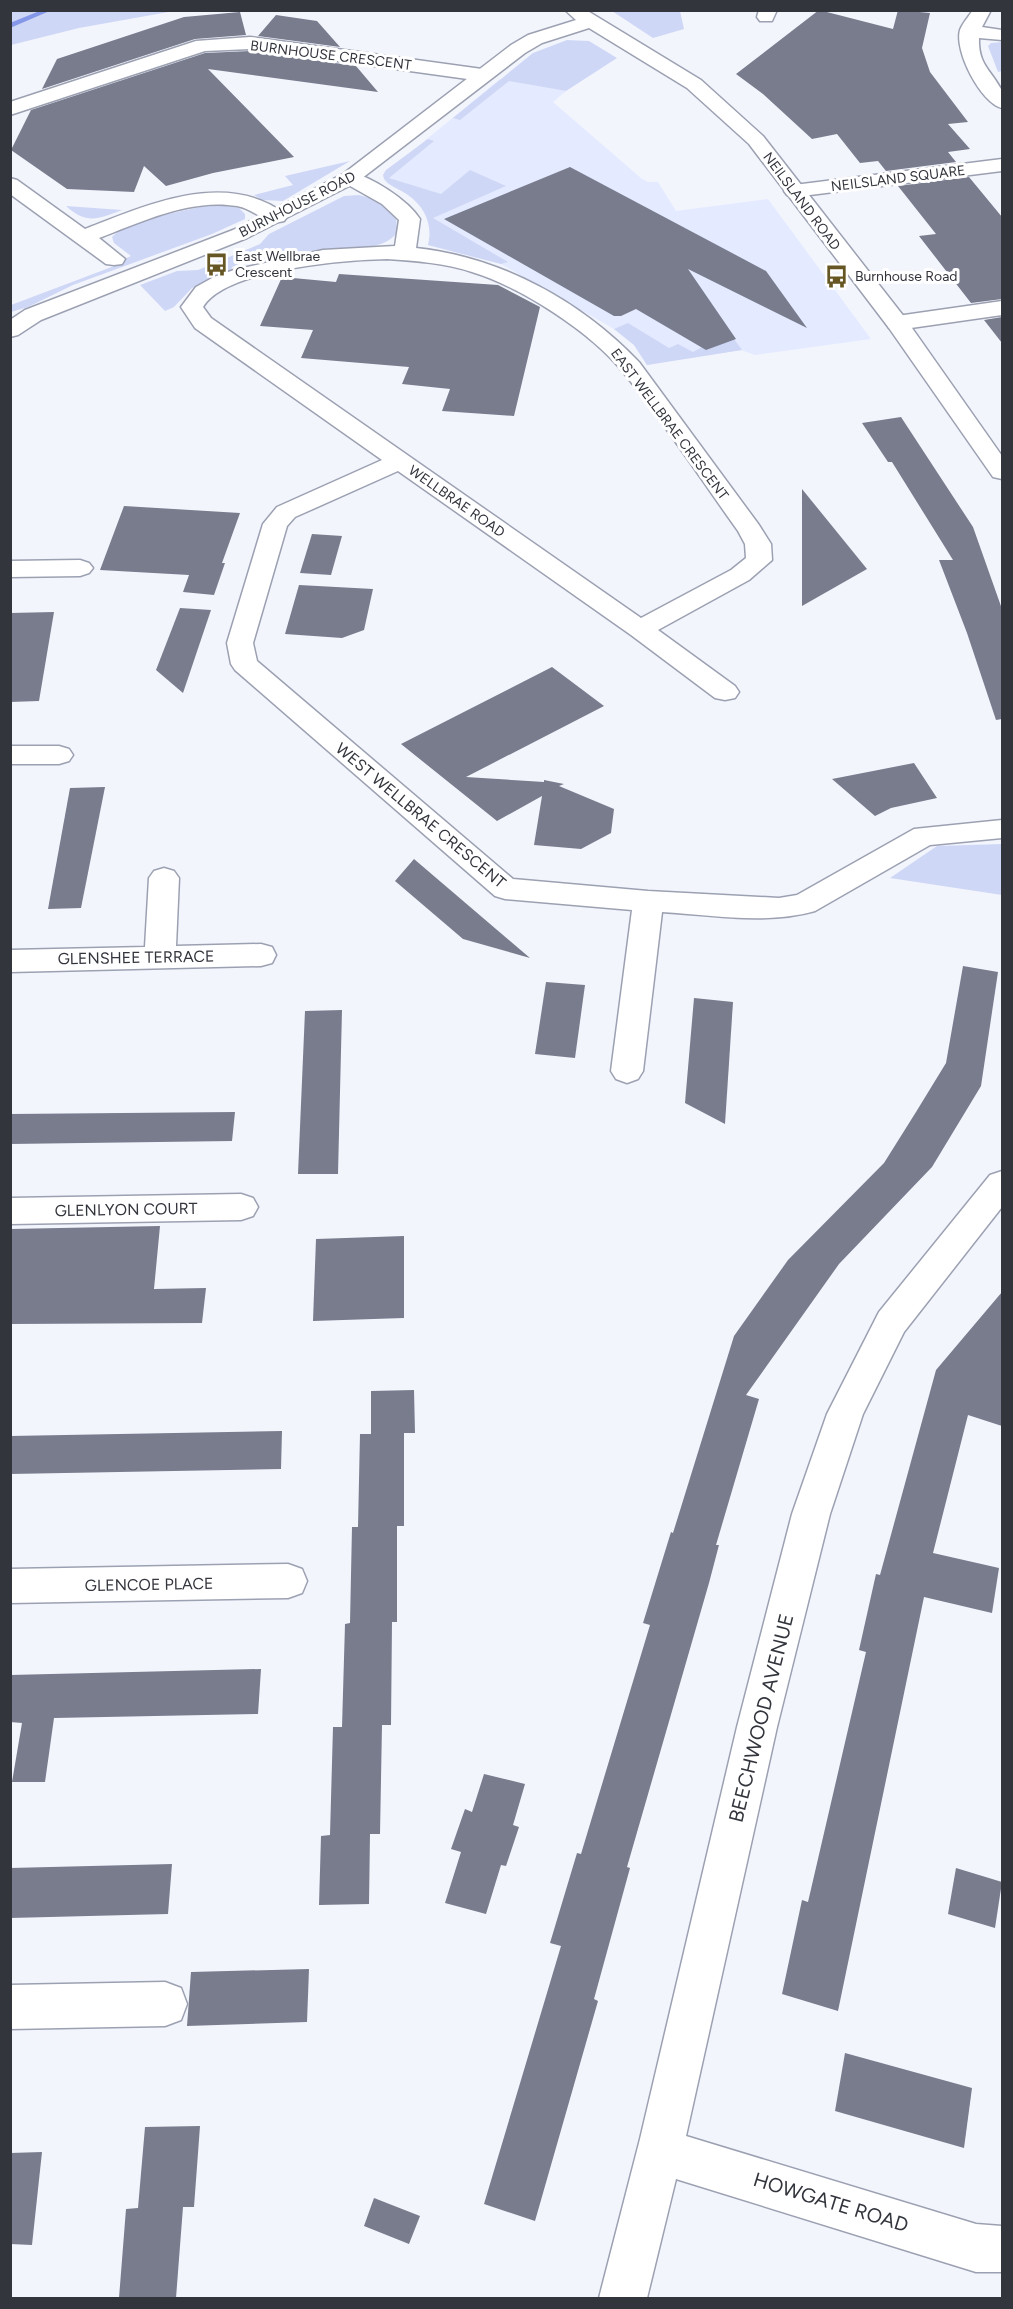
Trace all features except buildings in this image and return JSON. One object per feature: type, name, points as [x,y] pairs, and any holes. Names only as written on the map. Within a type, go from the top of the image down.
[{"type":"street","name":"NEILSLAND ROAD","points":[[572,10],[694,84],[756,140],[897,323],[1002,472]]},
{"type":"street","points":[[982,10],[969,31],[969,52],[982,79],[1002,102]]},
{"type":"street","name":"BURNHOUSE ROAD","points":[[10,330],[33,315],[240,234],[277,217],[350,178],[518,49],[535,39],[592,21]]},
{"type":"street","points":[[969,31],[1002,35]]},
{"type":"street","name":"BURNHOUSE CRESCENT","points":[[10,109],[203,45],[250,43],[482,75]]},
{"type":"street","name":"NEILSLAND SQUARE","points":[[794,190],[1002,165]]},
{"type":"street","points":[[350,178],[389,200],[411,219],[405,253]]},
{"type":"street","points":[[10,184],[114,259]]},
{"type":"street","points":[[85,236],[190,202],[216,199],[239,200],[277,217]]},
{"type":"street","name":"EAST WELLBRAE CRESCENT","points":[[192,307],[196,297],[203,291],[222,282],[286,263],[338,254],[405,253],[471,265],[510,279],[581,320],[609,342],[631,367],[758,544],[759,560],[740,575],[640,629]]},
{"type":"street","name":"WELLBRAE ROAD","points":[[192,307],[203,323],[640,629],[725,692]]},
{"type":"street","points":[[897,323],[1002,308]]},
{"type":"street","name":"WEST WELLBRAE CRESCENT","points":[[399,461],[286,512],[275,524],[240,643],[244,664],[506,889],[648,901],[779,908],[804,904],[924,836],[1002,829]]},
{"type":"street","points":[[10,569],[80,568]]},
{"type":"street","points":[[10,755],[59,754]]},
{"type":"street","points":[[160,956],[164,878]]},
{"type":"street","points":[[627,1071],[648,901]]},
{"type":"street","name":"GLENSHEE TERRACE","points":[[10,961],[261,955]]},
{"type":"street","name":"BEECHWOOD AVENUE","points":[[623,2298],[660,2151],[757,1726],[811,1514],[845,1414],[891,1322],[1002,1184]]},
{"type":"street","name":"GLENLYON COURT","points":[[10,1211],[242,1207]]},
{"type":"street","name":"GLENCOE PLACE","points":[[10,1586],[288,1581]]},
{"type":"street","points":[[10,2007],[165,2004]]},
{"type":"street","name":"HOWGATE ROAD","points":[[660,2151],[976,2248],[1002,2249]]},
{"type":"shaded area","points":[[10,11],[174,11],[79,28],[11,45]]},
{"type":"shaded area","points":[[612,11],[680,11],[684,29],[653,38]]},
{"type":"shaded area","points":[[567,40],[589,41],[617,58],[566,91],[509,81],[460,120],[453,118],[533,53]]},
{"type":"shaded area","points":[[1002,42],[1002,71],[998,72],[988,46],[991,43]]},
{"type":"shaded area","points":[[500,79],[566,91],[553,102],[642,179],[648,182],[658,182],[676,211],[768,199],[871,339],[755,355],[741,350],[647,365],[634,345],[614,329],[501,264],[428,245],[431,233],[424,209],[408,194],[387,183],[383,175]]},
{"type":"shaded area","points":[[428,139],[434,141],[389,178],[441,194],[470,170],[506,186],[433,218],[508,262],[501,264],[428,245],[428,224],[419,205],[384,179],[383,175],[386,170]]},
{"type":"shaded area","points":[[350,161],[283,201],[262,200],[254,195],[293,185],[285,176]]},
{"type":"shaded area","points":[[359,195],[377,200],[396,215],[397,232],[391,239],[370,247],[306,253],[287,252],[259,258],[232,267],[231,273],[192,288],[174,307],[165,311],[140,285],[177,271],[198,270],[260,244],[269,234],[344,196]]},
{"type":"shaded area","points":[[215,204],[239,208],[245,214],[245,219],[212,234],[73,285],[28,307],[11,312],[11,305],[117,265],[116,263],[131,256],[114,243],[112,237],[131,225]]},
{"type":"shaded area","points":[[66,206],[122,210],[99,218],[87,218]]},
{"type":"shaded area","points":[[628,323],[669,348],[678,344],[693,352],[724,335],[731,335],[742,350],[647,365],[634,345],[614,329]]},
{"type":"shaded area","points":[[1002,844],[1002,895],[890,878],[937,846]]},
{"type":"waterway","points":[[10,26],[49,10]]},
{"type":"place","name":"East Wellbrae Crescent","points":[[217,264]]},
{"type":"place","name":"Burnhouse Road","points":[[837,276]]}]
